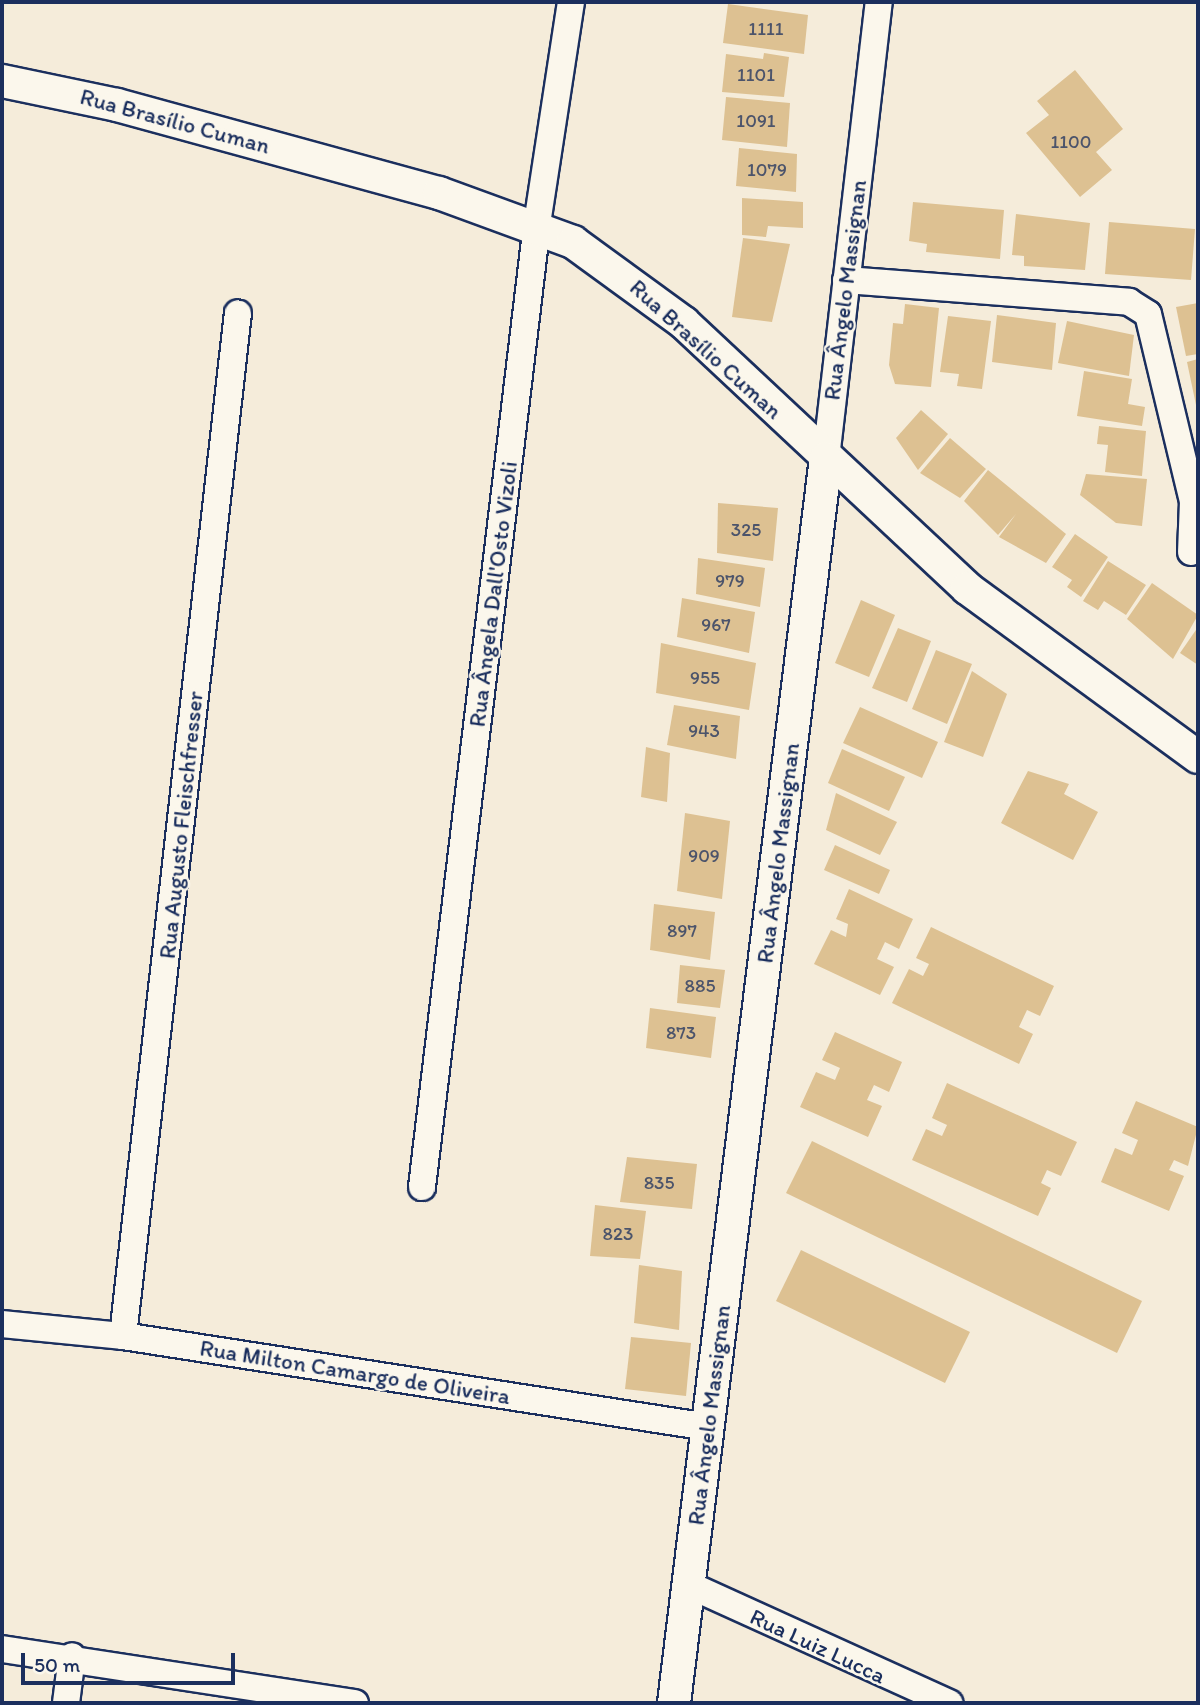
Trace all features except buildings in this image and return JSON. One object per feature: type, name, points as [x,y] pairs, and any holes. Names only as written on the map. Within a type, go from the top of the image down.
[{"type":"street","name":"Rua Ângela Dall'Osto Vizoli","points":[[422,1187],[537,224],[570,2]]},
{"type":"street","name":"Rua Ângelo Massignan","points":[[674,1703],[879,2]]},
{"type":"street","name":"Rua Brasílio Cuman","points":[[2,81],[117,105],[537,224],[648,292],[967,588],[1198,757]]},
{"type":"street","points":[[846,280],[1129,302],[1148,314],[1194,501],[1191,552]]},
{"type":"street","name":"Rua Augusto Fleischfresser","points":[[123,1336],[238,313]]},
{"type":"street","name":"Rua Milton Camargo de Oliveira","points":[[2,1324],[123,1336],[708,1427]]},
{"type":"street","name":"Rua Luiz Lucca","points":[[689,1584],[949,1703]]},
{"type":"street","points":[[2,1649],[72,1656],[355,1703]]},
{"type":"street","points":[[66,1703],[72,1656]]}]
